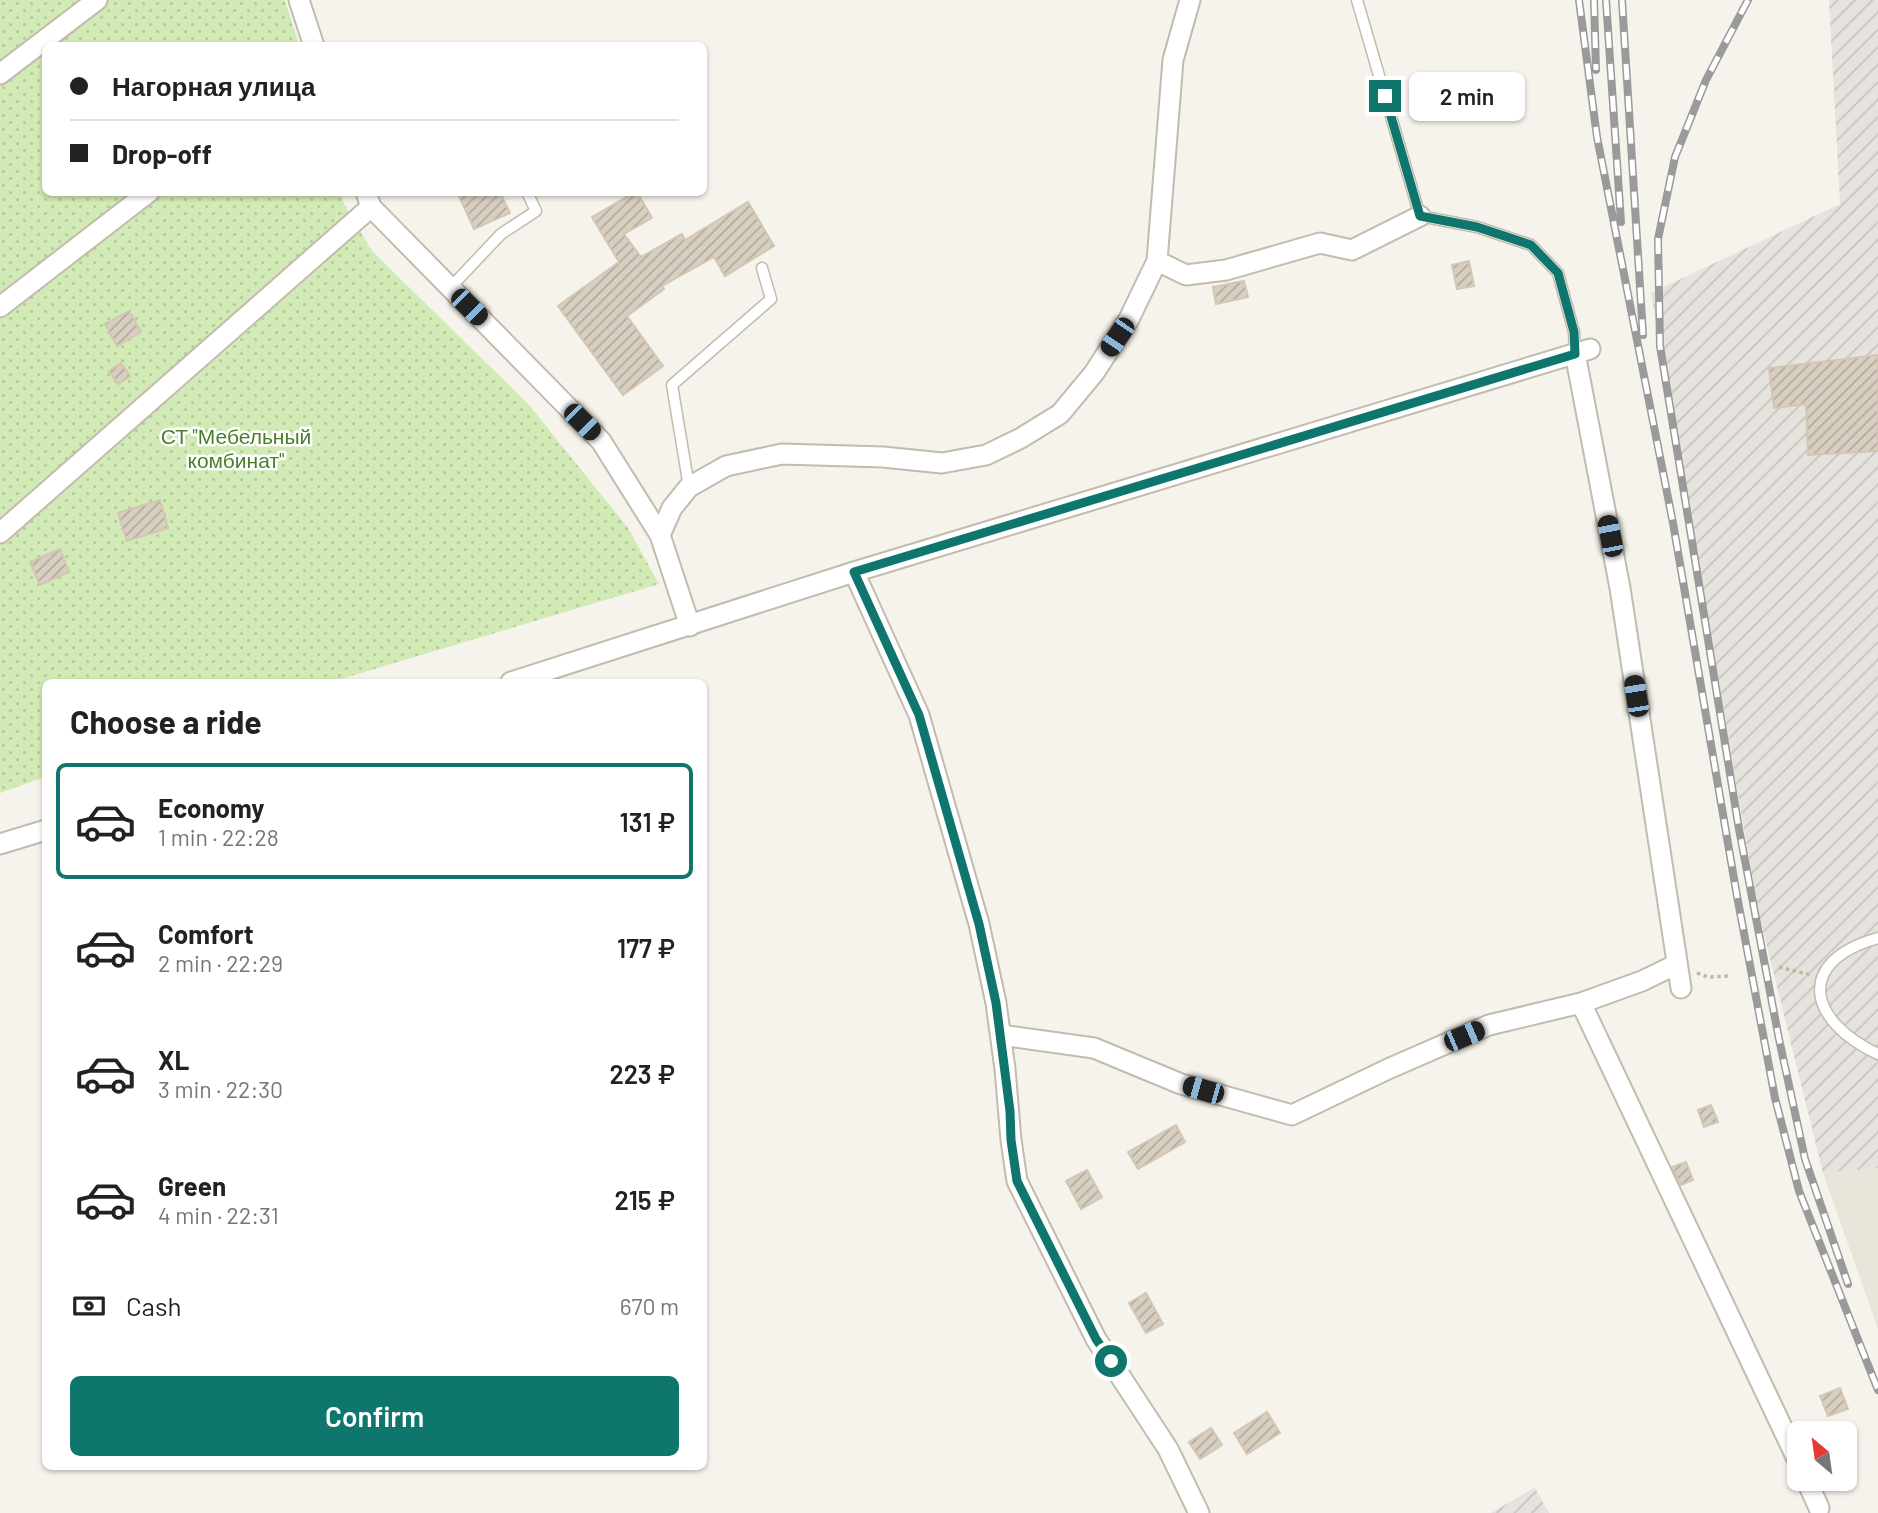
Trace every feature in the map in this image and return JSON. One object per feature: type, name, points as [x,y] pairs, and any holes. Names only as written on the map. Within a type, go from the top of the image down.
[{"type":"street","points":[[0,74],[97,0]]},
{"type":"street","points":[[299,0],[313,42]]},
{"type":"street","points":[[660,535],[672,508],[689,487],[726,466],[782,454],[883,457],[942,463],[986,455],[1060,414],[1094,373],[1129,319],[1157,261],[1173,60],[1190,0]]},
{"type":"street","points":[[0,307],[144,196]]},
{"type":"street","points":[[0,533],[368,200],[450,288],[601,441],[660,535],[690,626]]},
{"type":"street","points":[[1157,261],[1186,275],[1226,270],[1320,243],[1352,250],[1420,216]]},
{"type":"street","points":[[521,679],[854,572],[1583,351],[1681,988]]},
{"type":"street","points":[[854,572],[919,715],[979,924],[996,1003],[1017,1181],[1096,1339],[1168,1449],[1199,1513]]},
{"type":"street","points":[[0,844],[42,831]]},
{"type":"street","points":[[1000,1035],[1094,1048],[1181,1084],[1292,1115],[1489,1025],[1581,1003],[1642,981],[1677,964]]},
{"type":"street","points":[[1581,1003],[1787,1438]]},
{"type":"street","points":[[1811,1491],[1819,1508]]},
{"type":"lane","points":[[1357,0],[1420,216],[1477,227],[1531,245],[1558,273],[1574,332],[1583,351]]},
{"type":"lane","points":[[450,288],[501,234],[536,211],[529,196]]},
{"type":"lane","points":[[689,487],[672,385],[771,299],[762,268]]},
{"type":"lane","points":[[1878,938],[1842,953],[1824,970],[1819,992],[1829,1016],[1857,1044],[1878,1054]]},
{"type":"path","points":[[1677,964],[1708,978],[1729,976]]},
{"type":"path","points":[[1779,967],[1821,978]]},
{"type":"shaded area","points":[[1829,0],[1878,0],[1878,1168],[1823,1173],[1758,910],[1651,293],[1840,204]]},
{"type":"shaded area","points":[[1878,1168],[1878,1329],[1823,1173]]},
{"type":"shaded area","points":[[1534,1488],[1549,1513],[1491,1513]]},
{"type":"green space","name":"СТ \"Мебельный комбинат\"","points":[[0,0],[285,0],[298,42],[42,42],[42,196],[342,196],[372,251],[529,405],[628,528],[659,584],[341,679],[42,679],[42,778],[0,793]]},
{"type":"building","points":[[459,196],[502,196],[510,213],[474,229]]},
{"type":"building","points":[[628,196],[639,196],[652,218],[624,234],[641,257],[682,234],[685,240],[748,202],[774,246],[725,276],[714,257],[662,286],[664,289],[627,316],[663,366],[623,395],[558,306],[619,262],[592,217]]},
{"type":"building","points":[[1469,261],[1474,286],[1457,289],[1452,265]]},
{"type":"building","points":[[1244,281],[1248,297],[1216,304],[1213,287]]},
{"type":"building","points":[[129,311],[141,332],[117,346],[105,324]]},
{"type":"building","points":[[1878,355],[1878,451],[1808,455],[1806,404],[1774,408],[1769,368]]},
{"type":"building","points":[[121,363],[130,376],[118,384],[109,371]]},
{"type":"building","points":[[160,500],[168,528],[127,541],[118,513]]},
{"type":"building","points":[[60,549],[69,572],[40,585],[30,562]]},
{"type":"building","points":[[1711,1105],[1718,1122],[1704,1127],[1698,1110]]},
{"type":"building","points":[[1176,1125],[1185,1142],[1138,1169],[1128,1152]]},
{"type":"building","points":[[1686,1162],[1693,1180],[1681,1185],[1672,1167]]},
{"type":"building","points":[[1087,1170],[1102,1197],[1081,1209],[1066,1181]]},
{"type":"building","points":[[1146,1293],[1163,1324],[1146,1333],[1129,1303]]},
{"type":"building","points":[[1840,1388],[1848,1409],[1828,1416],[1820,1396]]},
{"type":"building","points":[[1267,1412],[1280,1433],[1247,1454],[1234,1433]]},
{"type":"building","points":[[1211,1428],[1222,1445],[1200,1459],[1189,1442]]},
{"type":"railway","points":[[1579,0],[1597,137],[1673,523],[1737,896],[1775,1098],[1799,1191],[1878,1390]]},
{"type":"railway","points":[[1594,0],[1596,70]]},
{"type":"railway","points":[[1606,0],[1621,222]]},
{"type":"railway","points":[[1622,0],[1643,335]]},
{"type":"railway","points":[[1748,0],[1706,80],[1675,157],[1658,239],[1660,346],[1739,829],[1779,1039],[1805,1159],[1848,1284]]},
{"type":"route","points":[[1111,1361],[1096,1339],[1017,1181],[996,1003],[979,924],[919,715],[854,572],[1575,354],[1574,332],[1558,273],[1531,245],[1477,227],[1420,216],[1385,96]]}]
